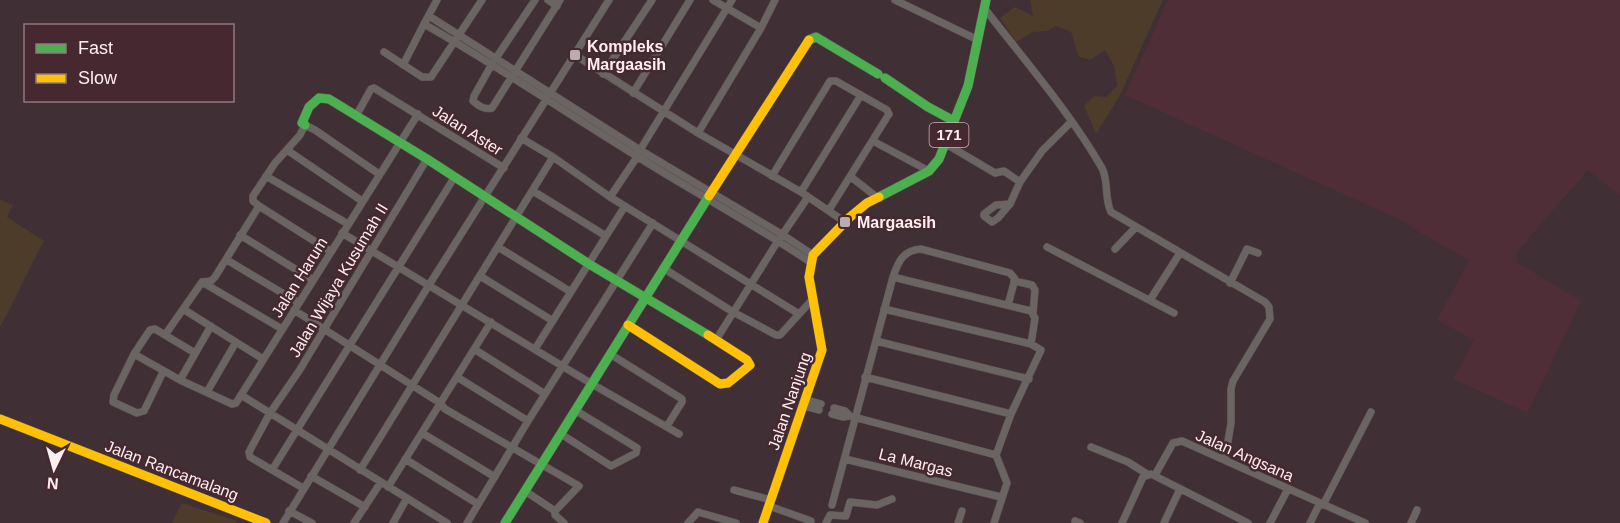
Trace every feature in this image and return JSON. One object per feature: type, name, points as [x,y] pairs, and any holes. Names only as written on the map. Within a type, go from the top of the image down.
[{"type":"street","points":[[403,65],[437,0]]},
{"type":"street","points":[[384,52],[422,77],[431,77],[482,0]]},
{"type":"street","points":[[535,0],[494,61],[473,98],[482,107],[492,108],[558,3],[548,0]]},
{"type":"street","points":[[312,523],[286,517],[609,0]]},
{"type":"street","points":[[603,74],[652,0]]},
{"type":"street","points":[[633,93],[690,0]]},
{"type":"street","points":[[713,0],[761,28]]},
{"type":"street","points":[[610,197],[732,0]]},
{"type":"street","points":[[698,133],[761,28],[775,0]]},
{"type":"street","points":[[895,0],[978,40]]},
{"type":"street","points":[[986,5],[1058,103],[1102,169],[1107,181],[1108,204],[1111,212],[1265,302],[1271,313],[1270,319],[1233,381],[1231,423],[1225,460]]},
{"type":"street","name":"171","points":[[812,259],[845,222],[867,203],[929,171],[939,159],[968,86],[986,5]]},
{"type":"street","points":[[429,16],[457,39]]},
{"type":"street","points":[[424,24],[457,39],[494,61],[638,153],[781,238],[812,259]]},
{"type":"street","points":[[509,522],[525,491],[663,268],[810,38],[816,37],[954,121]]},
{"type":"street","points":[[574,55],[698,133],[804,194],[845,222]]},
{"type":"street","points":[[772,176],[830,81],[836,81],[861,95],[888,112],[873,141],[829,210]]},
{"type":"street","name":"Jalan Aster","points":[[356,116],[371,89],[374,88],[504,168]]},
{"type":"street","points":[[716,340],[781,238],[861,95]]},
{"type":"street","points":[[379,174],[302,123],[309,107],[319,98],[327,98],[427,159],[616,281],[716,340],[749,362],[749,367],[725,384],[715,382],[628,325]]},
{"type":"street","name":"Jalan Harum","points":[[241,395],[418,114]]},
{"type":"street","points":[[1010,204],[1018,181],[1071,122]]},
{"type":"street","points":[[305,125],[300,135],[266,176],[253,196],[253,201],[330,251]]},
{"type":"street","points":[[521,138],[681,242],[799,314]]},
{"type":"street","points":[[873,141],[929,171]]},
{"type":"street","points":[[946,144],[995,173],[1004,171],[1018,181]]},
{"type":"street","points":[[287,150],[362,201]]},
{"type":"street","points":[[360,470],[553,157]]},
{"type":"street","name":"Jalan Wijaya Kusumah II","points":[[272,470],[249,458],[248,455],[270,413],[427,159]]},
{"type":"street","points":[[266,176],[348,224]]},
{"type":"street","points":[[851,177],[878,198]]},
{"type":"street","points":[[303,488],[272,470],[454,178]]},
{"type":"street","points":[[533,191],[606,236]]},
{"type":"street","points":[[165,335],[202,282],[210,281],[215,277],[259,206]]},
{"type":"street","points":[[535,349],[625,206]]},
{"type":"street","points":[[467,523],[528,421],[653,224]]},
{"type":"street","points":[[1115,249],[1135,228]]},
{"type":"street","points":[[342,233],[679,434]]},
{"type":"street","points":[[240,235],[313,280]]},
{"type":"street","points":[[498,247],[571,292]]},
{"type":"street","points":[[1047,247],[1174,314]]},
{"type":"street","points":[[832,505],[845,459],[853,417],[893,277],[901,258],[909,251],[921,249],[1010,273],[1015,277],[1008,305]]},
{"type":"street","points":[[1230,283],[1247,249],[1258,253]]},
{"type":"street","points":[[1150,300],[1180,253]]},
{"type":"street","name":"Jalan Nanjung","points":[[763,523],[822,350],[821,334],[813,305],[812,259]]},
{"type":"street","points":[[227,260],[324,329],[440,403],[445,409],[579,486],[555,511]]},
{"type":"street","points":[[663,268],[733,312],[776,335],[780,335],[799,314],[813,305]]},
{"type":"street","points":[[480,276],[553,321]]},
{"type":"street","points":[[893,277],[1033,313]]},
{"type":"street","points":[[1014,281],[1032,285],[1035,290],[1033,313],[1035,318],[1031,344]]},
{"type":"street","points":[[202,282],[282,329]]},
{"type":"street","points":[[183,309],[263,359]]},
{"type":"street","points":[[884,309],[1031,344],[1041,350],[1011,414],[996,455],[1007,483],[994,523]]},
{"type":"street","points":[[388,487],[491,322]]},
{"type":"street","points":[[180,380],[211,326]]},
{"type":"street","points":[[163,372],[144,411],[137,413],[115,404],[114,395],[134,354],[150,330],[155,329],[195,353]]},
{"type":"street","points":[[876,341],[1029,379]]},
{"type":"street","points":[[207,392],[236,342]]},
{"type":"street","points":[[474,349],[545,394]]},
{"type":"street","points":[[134,354],[163,372],[232,404],[241,395],[442,522]]},
{"type":"street","points":[[610,354],[682,399],[667,426]]},
{"type":"street","points":[[456,377],[528,421]]},
{"type":"street","points":[[865,377],[1011,414]]},
{"type":"street","points":[[805,403],[820,407]]},
{"type":"street","points":[[561,434],[611,466],[636,453],[637,448],[575,410]]},
{"type":"street","points":[[833,411],[845,411],[853,417],[996,455]]},
{"type":"street","points":[[1310,523],[1371,412]]},
{"type":"street","name":"Jalan Rancamalang","points":[[0,419],[266,523]]},
{"type":"street","points":[[422,433],[495,477]]},
{"type":"street","name":"Jalan Angsana","points":[[1155,475],[1173,443],[1178,440],[1360,522]]},
{"type":"street","points":[[1091,447],[1128,462],[1146,474],[1155,475],[1248,523]]},
{"type":"street","points":[[405,459],[478,504]]},
{"type":"street","name":"La Margas","points":[[845,459],[1001,497]]},
{"type":"street","points":[[1122,523],[1146,474]]},
{"type":"street","points":[[311,476],[365,507]]},
{"type":"street","points":[[354,523],[381,482]]},
{"type":"street","points":[[1165,523],[1180,489]]},
{"type":"street","points":[[1269,523],[1288,489]]},
{"type":"street","points":[[734,490],[810,521]]},
{"type":"street","points":[[525,491],[555,511],[555,515],[564,523]]},
{"type":"street","points":[[393,523],[407,498]]},
{"type":"street","points":[[826,523],[830,515],[846,516],[850,502],[877,505],[892,499]]},
{"type":"street","points":[[1411,523],[1417,510]]},
{"type":"street","points":[[958,523],[962,511]]},
{"type":"street","points":[[688,523],[699,512],[736,523]]},
{"type":"shaded area","points":[[1030,0],[1163,0],[1119,97],[1096,134],[1084,106],[1094,96],[1106,97],[1117,86],[1114,66],[1105,50],[1090,60],[1079,57],[1071,32],[1056,26],[1047,31],[1033,32],[1016,42],[1000,18],[1015,7],[1033,16]]},
{"type":"shaded area","points":[[1168,0],[1620,0],[1620,196],[1588,170],[1516,253],[1518,263],[1581,301],[1529,410],[1526,412],[1453,379],[1474,340],[1437,320],[1469,260],[1403,221],[1125,95]]},
{"type":"shaded area","points":[[0,199],[13,205],[7,217],[44,241],[0,327]]},
{"type":"shaded area","points":[[182,503],[237,521],[236,523],[172,523]]},
{"type":"traffic: fast","points":[[879,197],[929,171],[939,159],[968,86],[986,0]]},
{"type":"traffic: fast","points":[[809,40],[816,37],[878,74]]},
{"type":"traffic: fast","points":[[885,78],[928,107],[954,121]]},
{"type":"traffic: fast","points":[[305,125],[302,123],[309,107],[319,98],[329,99],[427,159],[589,264],[708,335]]},
{"type":"traffic: fast","points":[[505,523],[709,196]]},
{"type":"traffic: slow","points":[[709,196],[809,40]]},
{"type":"traffic: slow","points":[[763,523],[822,350],[809,277],[813,255],[850,217],[867,203],[879,197]]},
{"type":"traffic: slow","points":[[628,325],[720,384],[728,383],[750,365],[747,360],[708,335]]},
{"type":"traffic: slow","points":[[0,419],[266,523]]},
{"type":"place","name":"Kompleks Margaasih","points":[[575,55]]},
{"type":"place","name":"Margaasih","points":[[845,222]]}]
